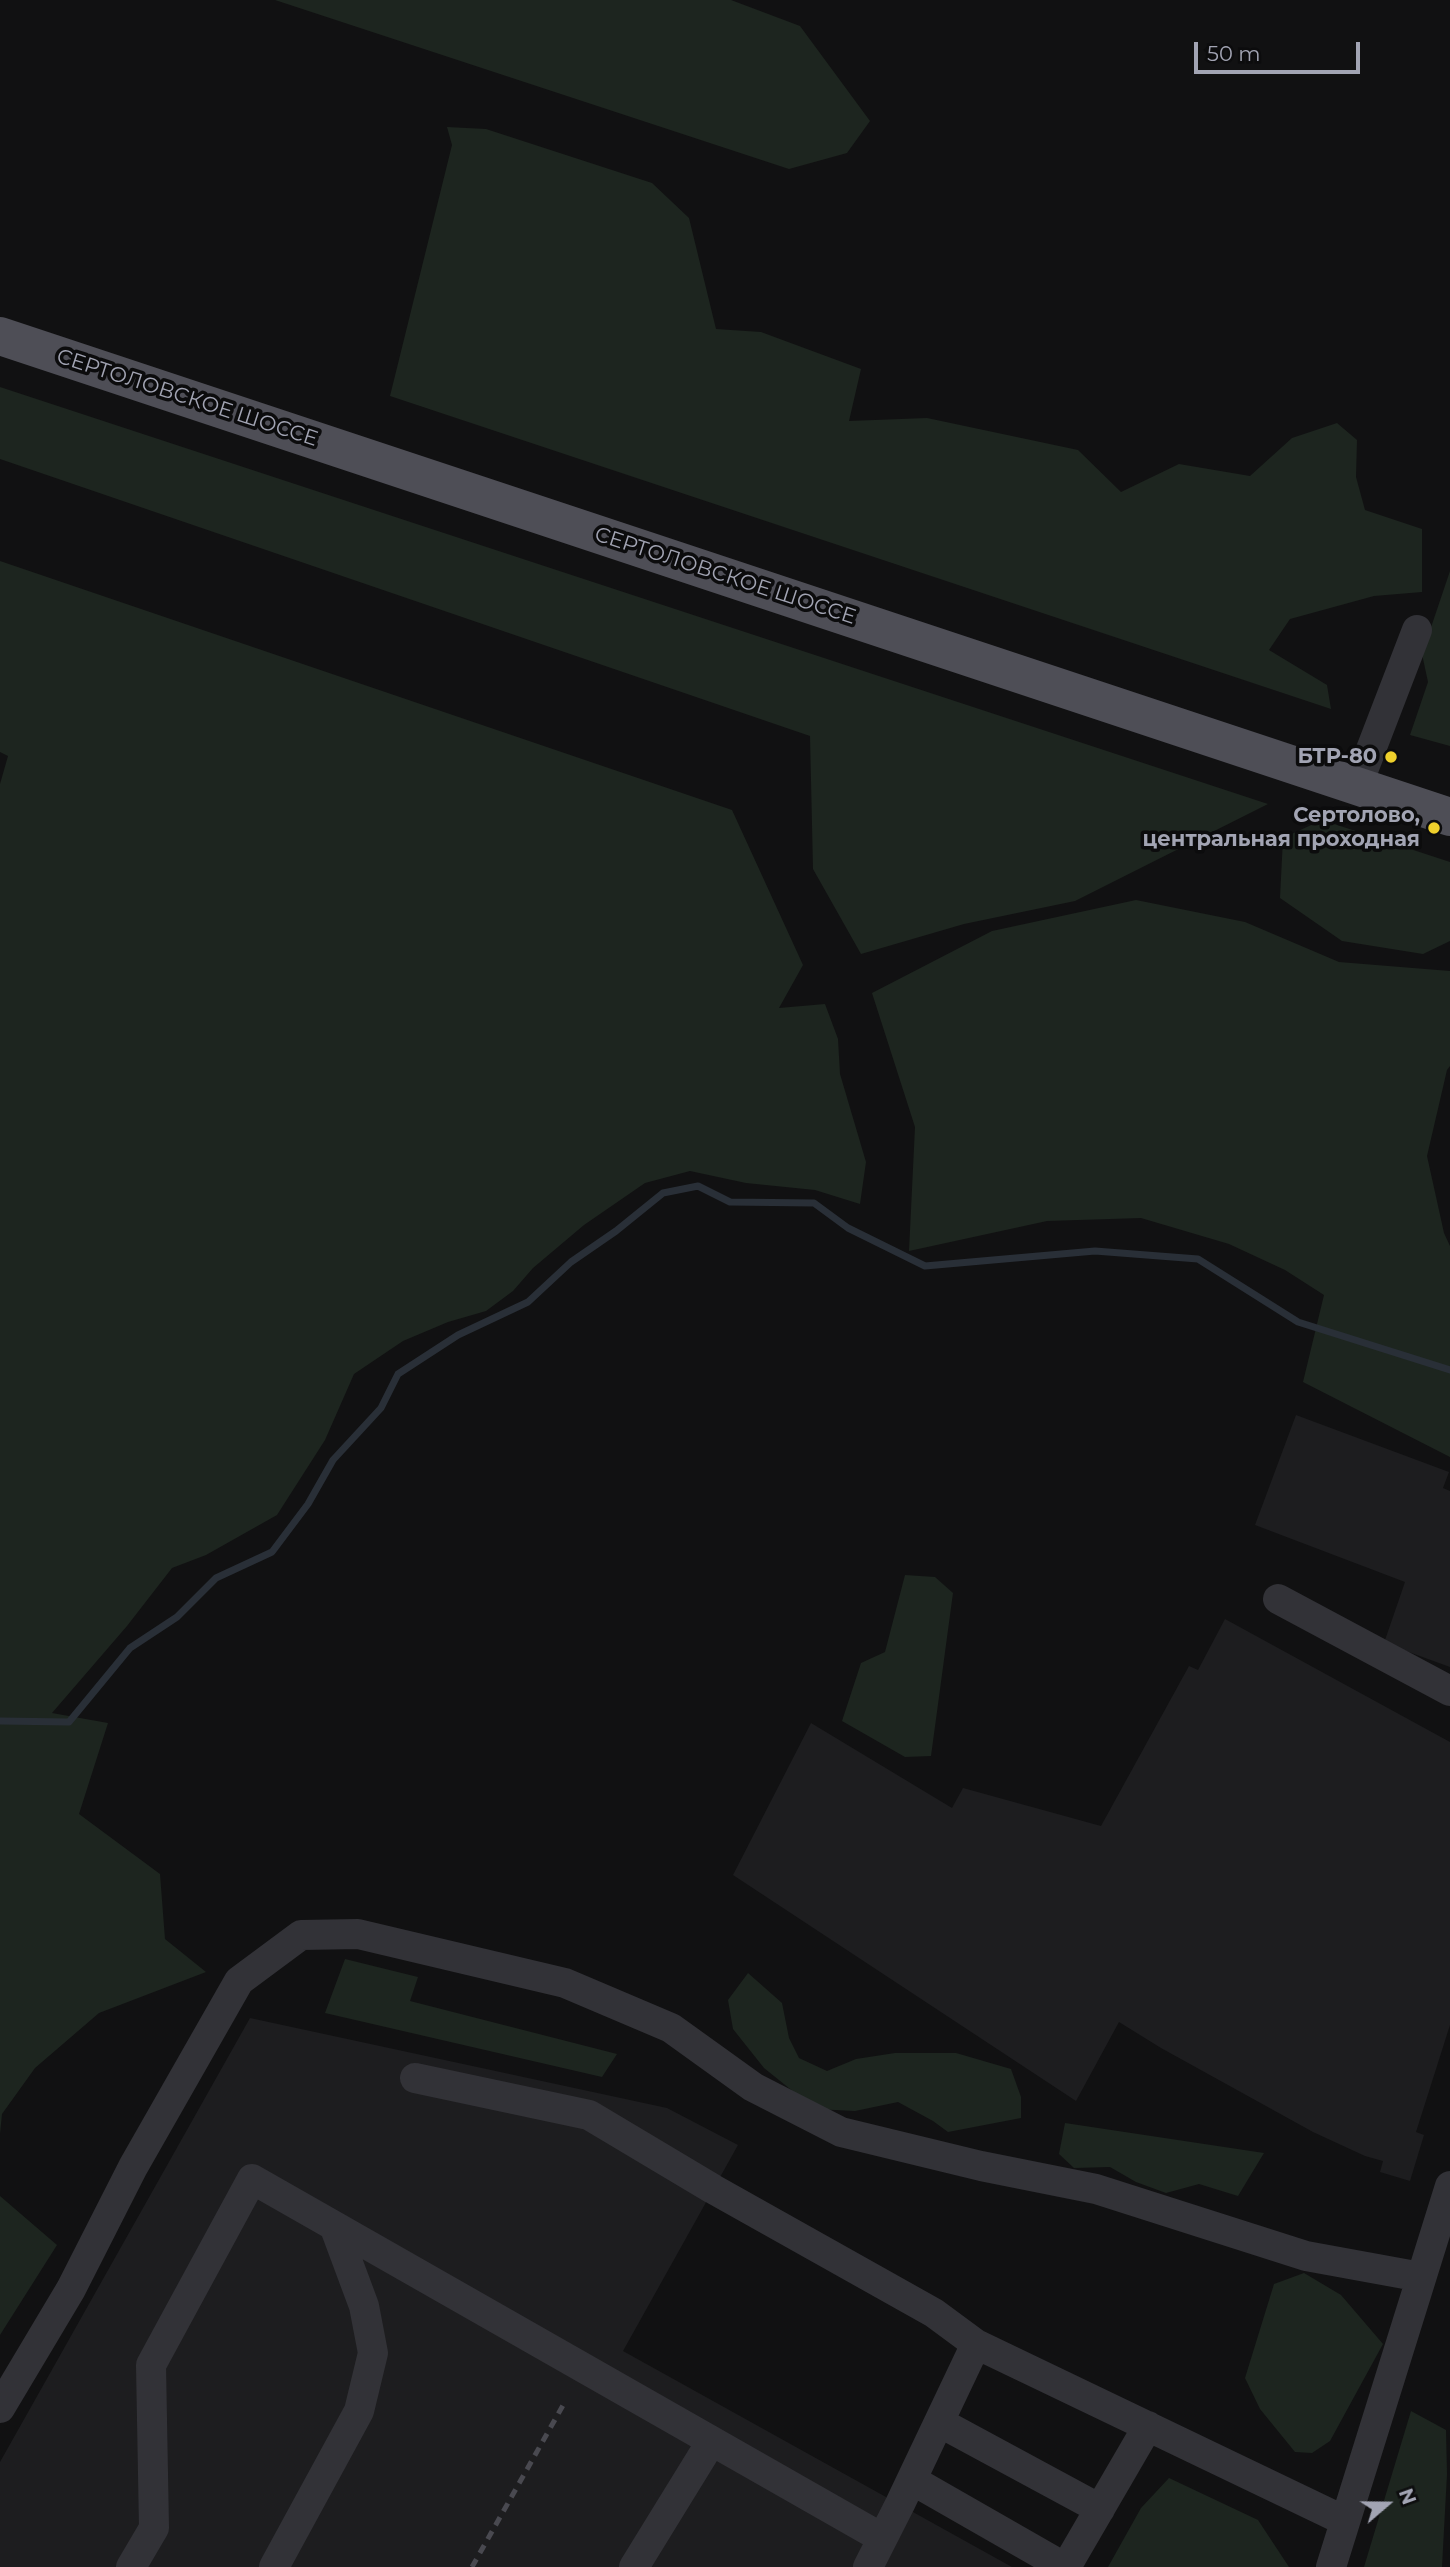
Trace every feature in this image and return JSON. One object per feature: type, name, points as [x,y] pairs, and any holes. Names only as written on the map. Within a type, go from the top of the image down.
[{"type":"main road","name":"СЕРТОЛОВСКОЕ ШОССЕ","points":[[0,336],[1450,817]]},
{"type":"street","points":[[1357,786],[1417,630]]},
{"type":"street","points":[[1278,1599],[1450,1691]]},
{"type":"street","points":[[0,2408],[71,2289],[133,2167],[239,1981],[301,1935],[358,1934],[565,1983],[671,2028],[753,2087],[841,2132],[981,2166],[1097,2189],[1306,2256],[1421,2277]]},
{"type":"street","points":[[415,2078],[589,2115],[713,2189],[934,2313],[976,2344],[1345,2521]]},
{"type":"street","points":[[131,2567],[154,2528],[151,2365],[252,2179],[882,2538]]},
{"type":"street","points":[[1331,2567],[1450,2186]]},
{"type":"street","points":[[274,2567],[359,2411],[373,2353],[364,2306],[335,2228]]},
{"type":"street","points":[[868,2567],[976,2344]]},
{"type":"street","points":[[939,2422],[1100,2508]]},
{"type":"street","points":[[912,2480],[1065,2567],[1148,2426]]},
{"type":"street","points":[[634,2567],[711,2442]]},
{"type":"shaded area","points":[[275,0],[731,0],[800,26],[870,121],[847,153],[789,169]]},
{"type":"shaded area","points":[[447,127],[486,129],[652,183],[689,218],[716,329],[761,332],[861,369],[849,421],[927,418],[1078,450],[1121,492],[1179,464],[1250,476],[1292,438],[1337,423],[1357,440],[1356,477],[1365,510],[1422,529],[1422,592],[1374,596],[1290,619],[1269,650],[1327,685],[1331,709],[390,396],[452,145]]},
{"type":"shaded area","points":[[0,387],[1268,804],[1075,901],[964,924],[861,954],[813,869],[810,736],[0,459]]},
{"type":"shaded area","points":[[0,561],[732,810],[803,965],[779,1008],[825,1004],[838,1039],[840,1074],[866,1162],[860,1204],[815,1190],[746,1183],[690,1171],[645,1183],[584,1225],[533,1268],[513,1291],[486,1311],[448,1322],[403,1341],[354,1374],[325,1440],[277,1515],[206,1555],[172,1568],[127,1626],[52,1713],[108,1723],[79,1814],[160,1874],[165,1939],[206,1972],[99,2013],[35,2068],[2,2114],[0,2134],[0,784],[8,756],[0,752]]},
{"type":"shaded area","points":[[1450,571],[1450,746],[1410,735],[1428,682],[1422,654]]},
{"type":"shaded area","points":[[1322,820],[1450,862],[1450,941],[1423,954],[1342,941],[1280,898],[1283,838]]},
{"type":"shaded area","points":[[1136,900],[1245,922],[1339,962],[1450,971],[1450,1066],[1427,1156],[1444,1233],[1450,1246],[1450,1457],[1303,1382],[1324,1295],[1285,1270],[1229,1244],[1141,1218],[1047,1221],[909,1251],[915,1127],[872,993],[992,931]]},
{"type":"shaded area","points":[[1296,1415],[1449,1472],[1443,1488],[1450,1491],[1450,1667],[1384,1643],[1405,1582],[1255,1525]]},
{"type":"shaded area","points":[[905,1575],[935,1577],[953,1593],[931,1756],[905,1757],[842,1721],[861,1663],[885,1652]]},
{"type":"shaded area","points":[[1225,1619],[1450,1742],[1450,2025],[1416,2132],[1424,2135],[1410,2181],[1380,2172],[1383,2161],[1365,2156],[1313,2132],[1119,2022],[1076,2101],[733,1875],[811,1723],[952,1808],[963,1788],[1101,1826],[1189,1666],[1198,1670]]},
{"type":"shaded area","points":[[345,1959],[418,1977],[410,2001],[617,2054],[602,2077],[325,2013]]},
{"type":"shaded area","points":[[748,1973],[782,2003],[789,2038],[799,2058],[827,2071],[856,2059],[895,2053],[956,2053],[1011,2069],[1021,2097],[1021,2118],[948,2132],[898,2102],[855,2111],[815,2109],[764,2068],[733,2029],[728,2000]]},
{"type":"shaded area","points":[[250,2018],[667,2108],[738,2145],[623,2351],[1012,2567],[0,2567],[0,2462]]},
{"type":"shaded area","points":[[1065,2123],[1264,2153],[1238,2196],[1199,2184],[1166,2193],[1136,2182],[1110,2167],[1074,2168],[1059,2154]]},
{"type":"shaded area","points":[[0,2196],[57,2245],[0,2335]]},
{"type":"shaded area","points":[[1304,2273],[1341,2295],[1383,2344],[1330,2441],[1312,2453],[1295,2452],[1260,2409],[1245,2378],[1274,2284]]},
{"type":"shaded area","points":[[1411,2411],[1446,2430],[1447,2474],[1442,2567],[1364,2567]]},
{"type":"shaded area","points":[[1169,2478],[1258,2520],[1289,2567],[1108,2567],[1141,2508]]},
{"type":"waterway","points":[[0,1721],[69,1722],[130,1648],[177,1617],[216,1578],[272,1552],[308,1504],[333,1460],[381,1408],[398,1374],[458,1335],[528,1302],[571,1262],[616,1231],[663,1193],[698,1186],[730,1202],[814,1203],[848,1228],[925,1266],[1095,1251],[1198,1259],[1298,1322],[1450,1370]]},
{"type":"railway","points":[[472,2567],[566,2400]]},
{"type":"place","name":"БТР-80","points":[[1391,757]]},
{"type":"place","name":"Сертолово, центральная проходная","points":[[1434,828]]}]
